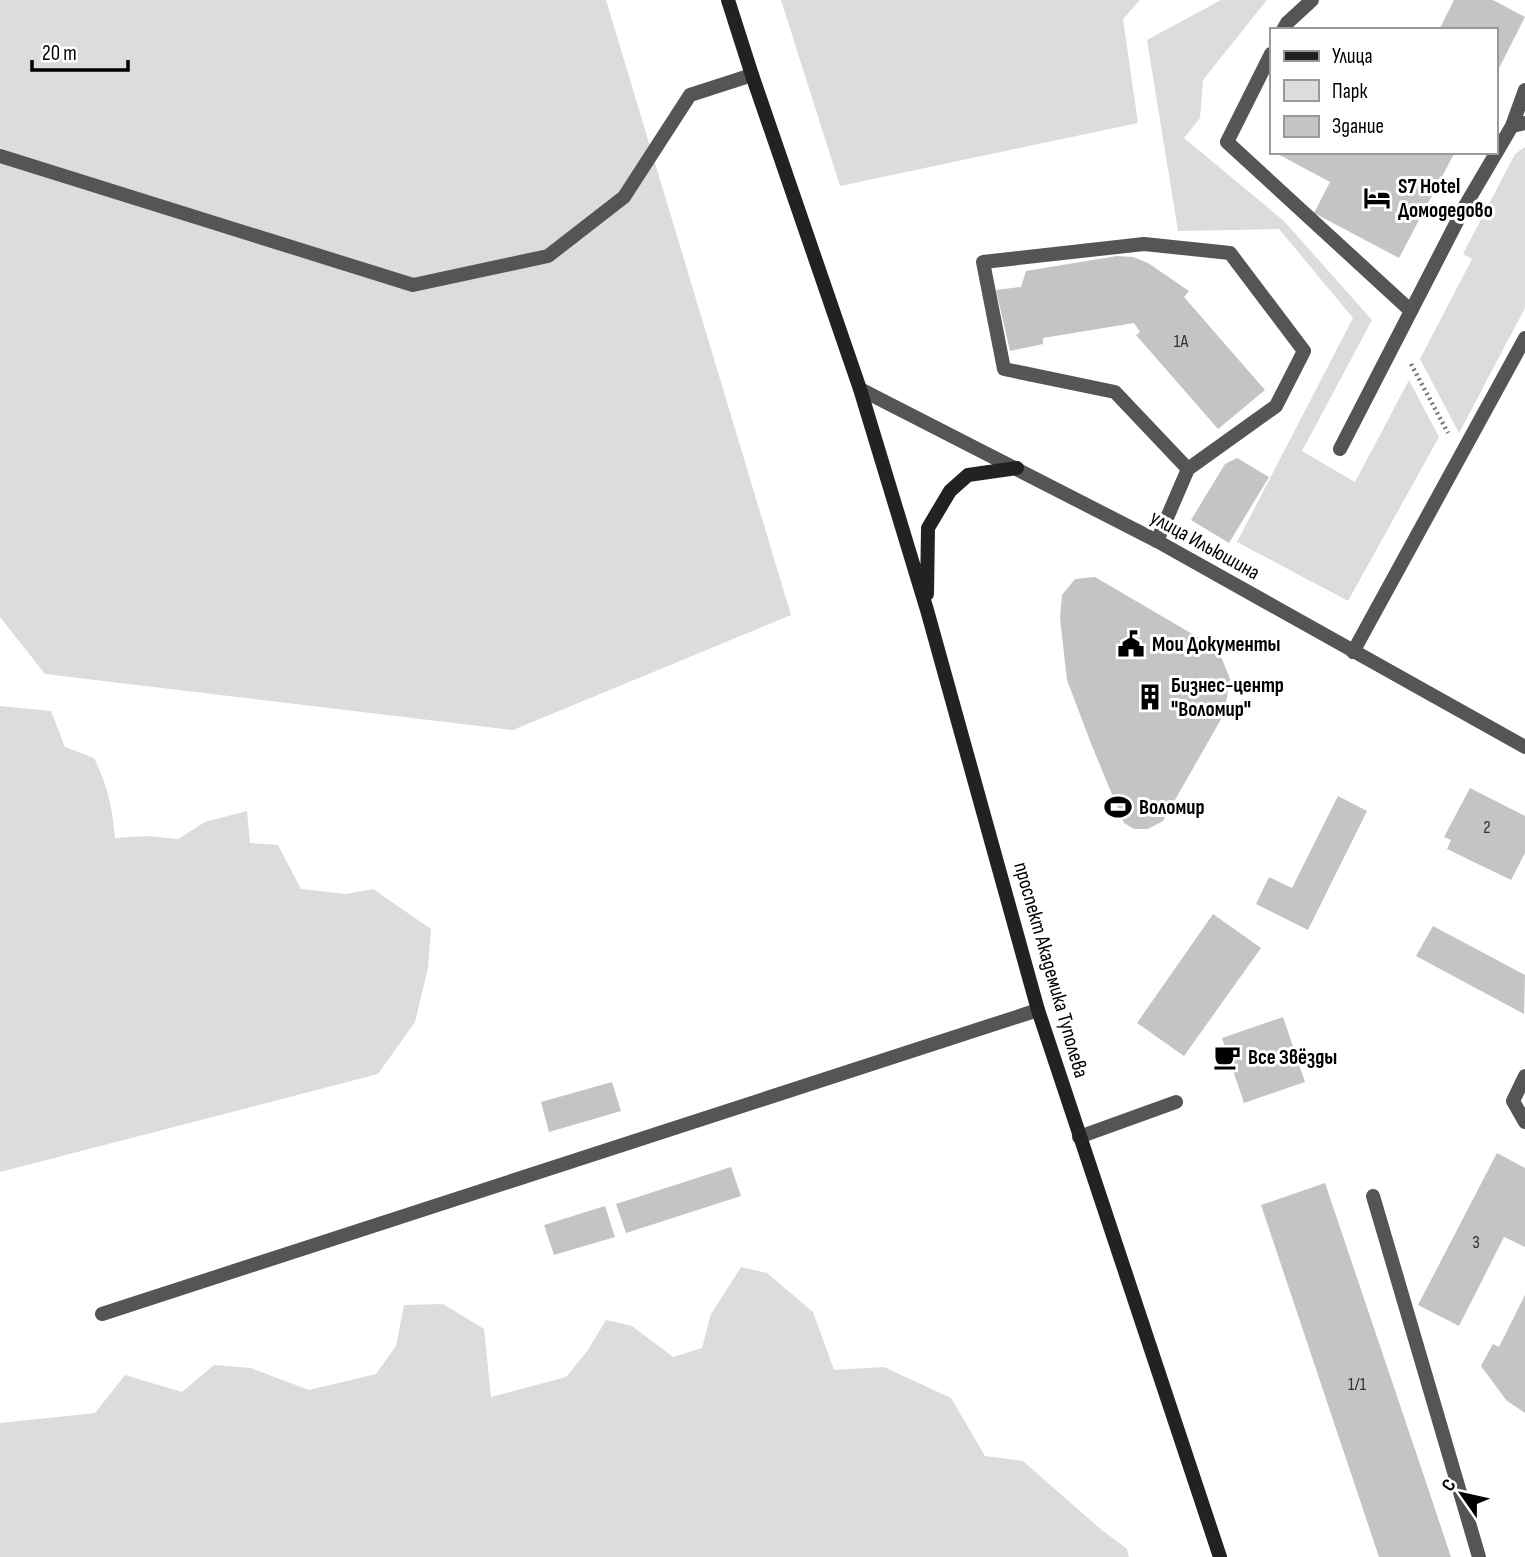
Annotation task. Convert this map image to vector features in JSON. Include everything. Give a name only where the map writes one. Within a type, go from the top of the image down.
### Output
[{"type":"main road","name":"проспект Академика Туполева","points":[[728,0],[860,389],[927,610],[1038,1010],[1220,1557]]},
{"type":"main road","points":[[927,610],[928,528],[937,509],[950,491],[968,475],[1017,468]]},
{"type":"street","points":[[1284,28],[1312,0]]},
{"type":"street","points":[[1270,56],[1227,142],[1411,311]]},
{"type":"street","points":[[0,156],[413,285],[548,256],[624,197],[690,95],[752,75]]},
{"type":"street","points":[[1340,449],[1465,206],[1518,124],[1525,90]]},
{"type":"street","points":[[1157,541],[1188,469],[1276,406],[1304,351],[1230,253],[1144,244],[983,262],[1004,369],[1115,392],[1188,469]]},
{"type":"street","points":[[1353,652],[1525,338]]},
{"type":"street","name":"улица Ильюшина","points":[[860,389],[1157,541],[1525,747]]},
{"type":"street","points":[[102,1314],[1038,1010]]},
{"type":"street","points":[[1525,1076],[1513,1101],[1525,1122]]},
{"type":"street","points":[[1079,1137],[1176,1102]]},
{"type":"street","points":[[1373,1196],[1479,1557]]},
{"type":"path","points":[[1397,338],[1450,436]]},
{"type":"green space","points":[[0,0],[606,0],[791,615],[513,730],[45,674],[0,617]]},
{"type":"green space","points":[[781,0],[1140,0],[1123,19],[1138,123],[840,186]]},
{"type":"green space","points":[[1221,0],[1267,0],[1203,80],[1200,118],[1184,138],[1284,221],[1372,320],[1302,451],[1355,482],[1409,380],[1439,437],[1348,601],[1237,542],[1353,318],[1279,229],[1178,231],[1147,40]]},
{"type":"green space","points":[[1525,147],[1525,308],[1459,433],[1420,359],[1472,259],[1463,254],[1515,154]]},
{"type":"green space","points":[[0,706],[51,711],[65,747],[94,758],[109,796],[115,838],[146,836],[178,839],[205,822],[247,811],[250,843],[278,845],[301,889],[346,894],[373,889],[431,929],[428,968],[415,1022],[378,1074],[0,1172]]},
{"type":"green space","points":[[741,1267],[767,1273],[813,1312],[834,1370],[884,1367],[951,1398],[985,1456],[1023,1461],[1127,1549],[1129,1557],[0,1557],[0,1423],[95,1413],[125,1375],[182,1392],[214,1365],[251,1368],[309,1390],[376,1374],[396,1346],[404,1305],[443,1304],[484,1329],[491,1397],[566,1377],[588,1350],[606,1320],[632,1326],[673,1357],[702,1348],[711,1314]]},
{"type":"building","points":[[1454,0],[1493,0],[1525,17],[1497,72],[1497,28],[1440,28]]},
{"type":"building","name":"S7 Hotel Домодедово","points":[[1278,154],[1454,154],[1399,258],[1314,213],[1330,182]]},
{"type":"building","points":[[1117,256],[1133,257],[1148,263],[1189,291],[1184,297],[1265,390],[1218,429],[1136,335],[1140,332],[1134,323],[1043,338],[1043,344],[1010,351],[996,290],[1021,287],[1026,271]]},
{"type":"building","points":[[1237,458],[1269,477],[1229,543],[1191,520],[1225,464]]},
{"type":"building","name":"Бизнес-центр \"Воломир\"","points":[[1095,577],[1218,649],[1230,679],[1224,714],[1163,821],[1148,829],[1134,829],[1124,823],[1067,680],[1060,618],[1062,595],[1075,579]]},
{"type":"building","points":[[1470,788],[1525,816],[1525,853],[1511,880],[1447,849],[1451,840],[1444,837]]},
{"type":"building","points":[[1338,796],[1367,811],[1308,930],[1256,904],[1269,877],[1292,888]]},
{"type":"building","points":[[1213,914],[1261,948],[1184,1056],[1137,1023]]},
{"type":"building","points":[[1433,926],[1525,975],[1524,1014],[1416,956]]},
{"type":"building","points":[[1283,1017],[1305,1082],[1244,1103],[1222,1038]]},
{"type":"building","points":[[612,1082],[621,1111],[549,1132],[541,1102]]},
{"type":"building","points":[[1497,1153],[1525,1168],[1525,1247],[1504,1237],[1459,1326],[1418,1305]]},
{"type":"building","points":[[731,1167],[741,1196],[626,1233],[616,1204]]},
{"type":"building","points":[[1325,1183],[1451,1557],[1379,1557],[1261,1205]]},
{"type":"building","points":[[605,1206],[615,1237],[554,1255],[544,1225]]},
{"type":"building","points":[[1525,1295],[1525,1413],[1506,1400],[1481,1366],[1493,1344],[1499,1347]]},
{"type":"place","name":"S7 Hotel Домодедово","points":[[1377,198]]},
{"type":"place","name":"Мои Документы","points":[[1131,644]]},
{"type":"place","name":"Бизнес-центр \"Воломир\"","points":[[1150,697]]},
{"type":"place","name":"Воломир","points":[[1118,807]]},
{"type":"place","name":"Все Звёзды","points":[[1227,1057]]}]
